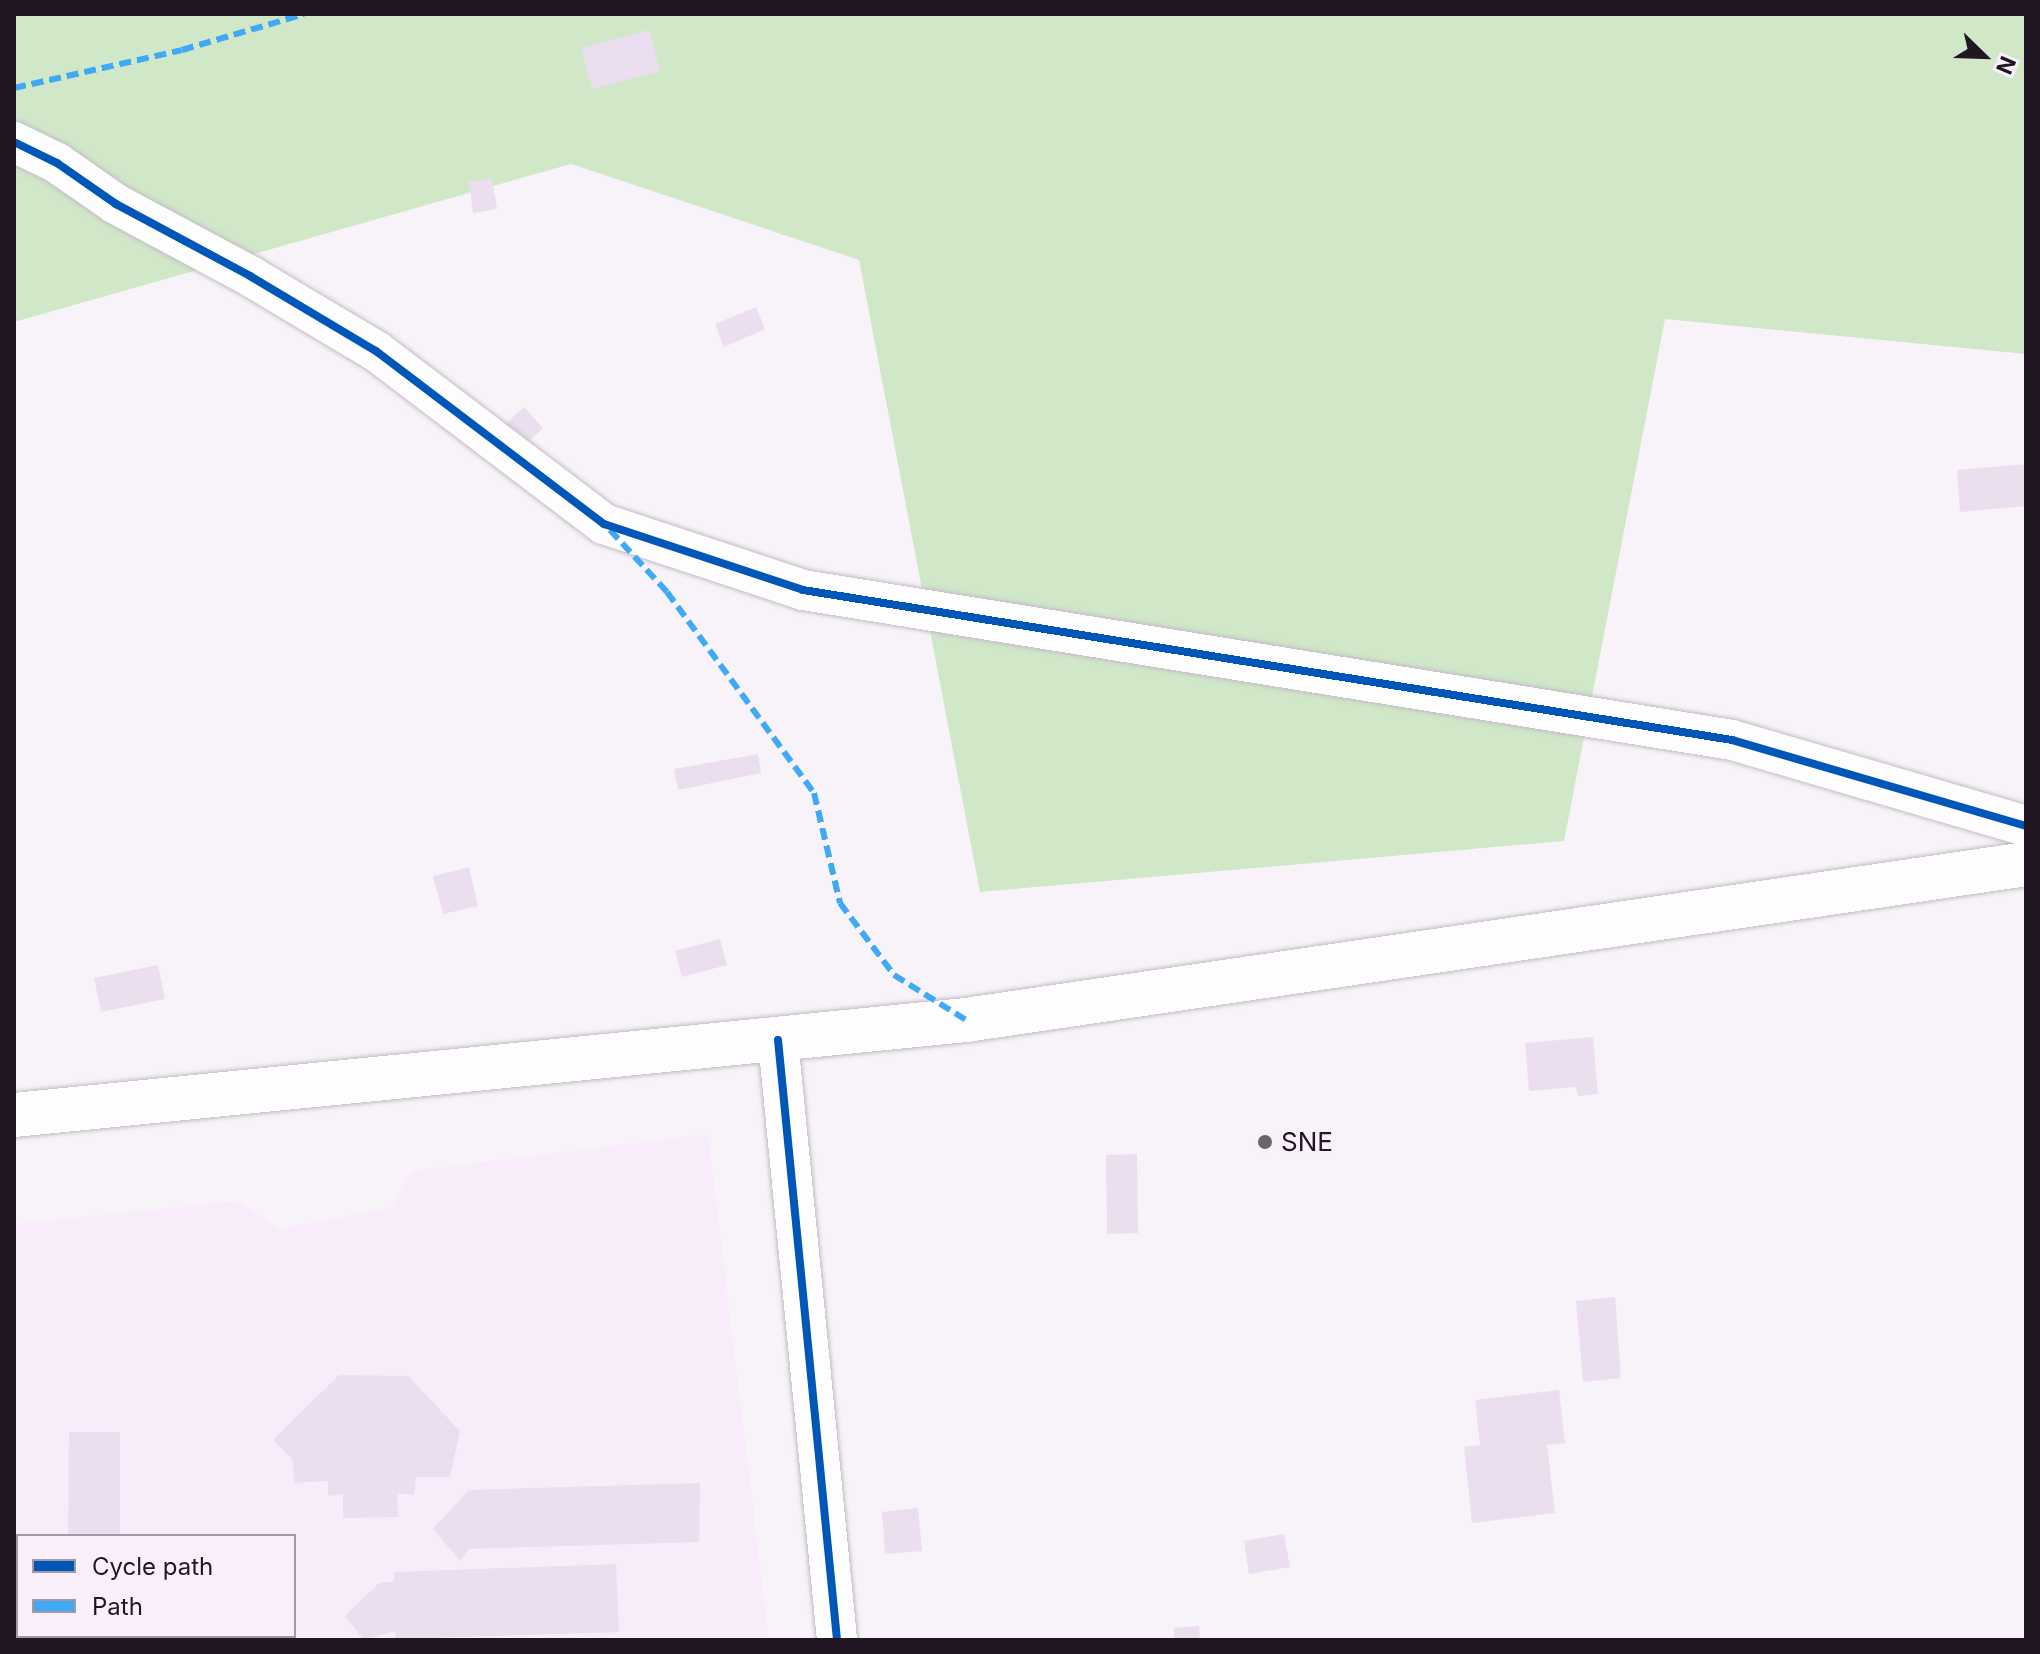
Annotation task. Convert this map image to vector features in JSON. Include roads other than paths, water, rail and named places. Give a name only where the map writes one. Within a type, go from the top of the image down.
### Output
[{"type":"main road","points":[[14,1115],[982,1018],[2026,864]]},
{"type":"street","points":[[14,142],[57,163],[116,204],[250,276],[376,351],[604,524],[803,590],[1732,740],[2026,826]]},
{"type":"street","points":[[778,1040],[837,1640]]},
{"type":"place","name":"SNE","points":[[1265,1142]]}]
